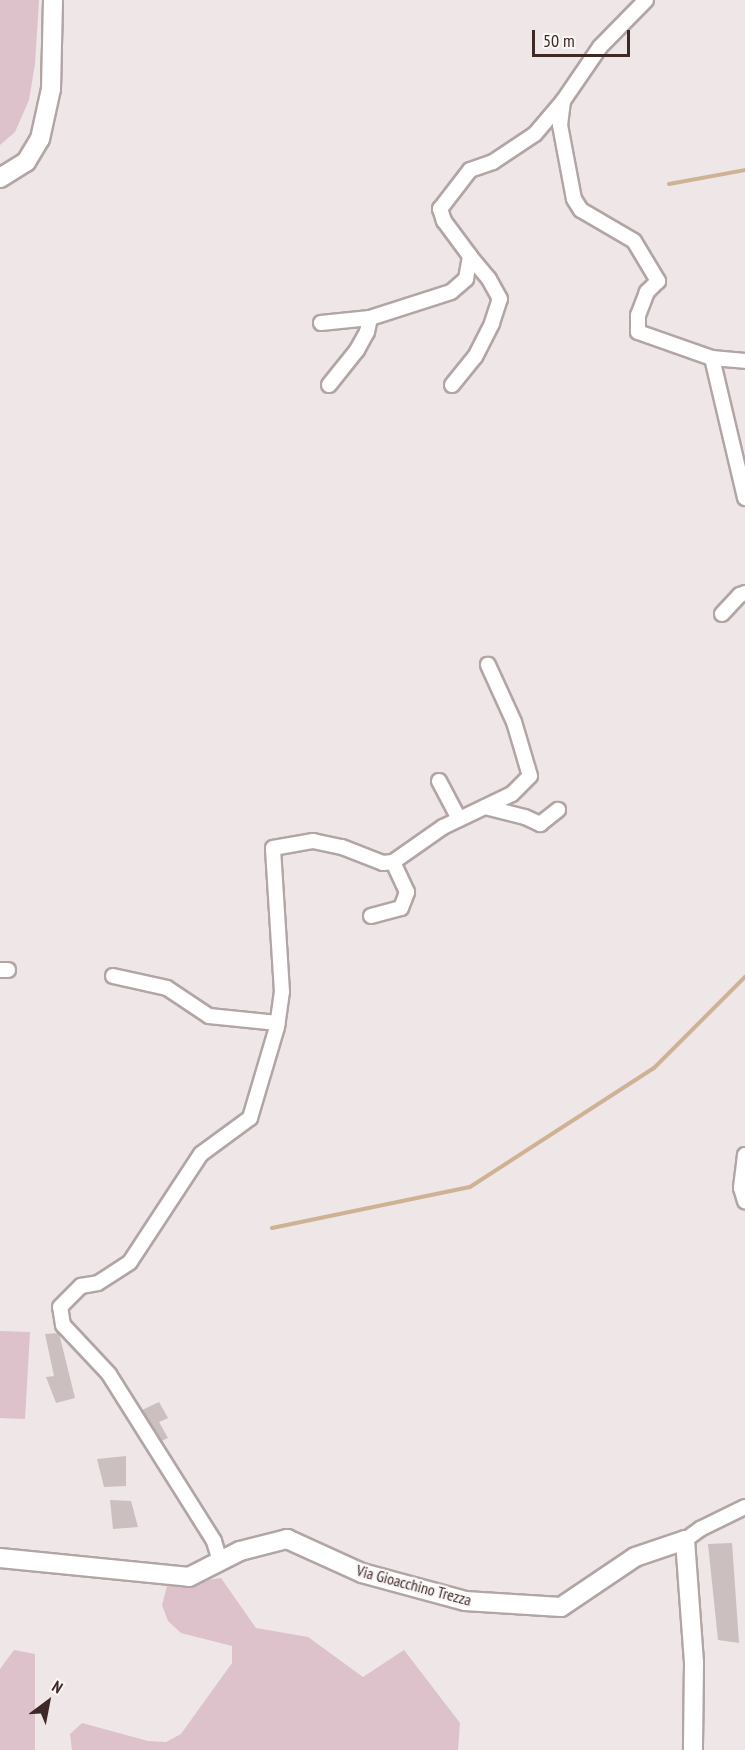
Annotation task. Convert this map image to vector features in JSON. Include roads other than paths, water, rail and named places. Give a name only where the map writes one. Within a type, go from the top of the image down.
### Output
[{"type":"street","points":[[0,178],[26,162],[40,140],[51,89],[53,0]]},
{"type":"street","points":[[452,384],[475,357],[492,323],[500,299],[489,279],[444,221],[440,208],[470,170],[493,162],[535,134],[563,101],[600,47],[646,0]]},
{"type":"street","points":[[563,101],[560,125],[574,199],[581,210],[634,241],[658,281],[647,292],[638,315],[638,332],[712,358],[745,361]]},
{"type":"street","points":[[321,323],[370,318],[451,292],[466,279],[470,256]]},
{"type":"street","points":[[329,385],[357,350],[367,333],[370,318]]},
{"type":"street","points":[[712,358],[745,498]]},
{"type":"street","points":[[722,614],[740,595],[745,593]]},
{"type":"street","points":[[220,1561],[214,1541],[110,1374],[63,1324],[60,1307],[81,1286],[98,1283],[130,1262],[201,1154],[250,1118],[278,1023],[282,992],[273,848],[313,841],[342,847],[383,863],[393,862],[459,819],[512,794],[530,776],[514,722],[488,665]]},
{"type":"street","points":[[439,781],[459,819]]},
{"type":"street","points":[[485,807],[525,817],[540,824],[558,810]]},
{"type":"street","points":[[371,916],[401,908],[407,892],[393,862]]},
{"type":"street","points":[[113,976],[167,988],[209,1016],[278,1023]]},
{"type":"street","points":[[745,1155],[741,1188],[745,1201]]},
{"type":"street","points":[[693,1750],[694,1663],[686,1540],[700,1529],[745,1507]]},
{"type":"street","name":"Via Gioacchino Trezza","points":[[0,1558],[189,1577],[240,1551],[287,1539],[362,1573],[465,1601],[561,1607],[635,1557],[686,1540]]},
{"type":"waterway","points":[[669,184],[745,170]]},
{"type":"waterway","points":[[272,1228],[470,1187],[654,1068],[745,977]]}]
